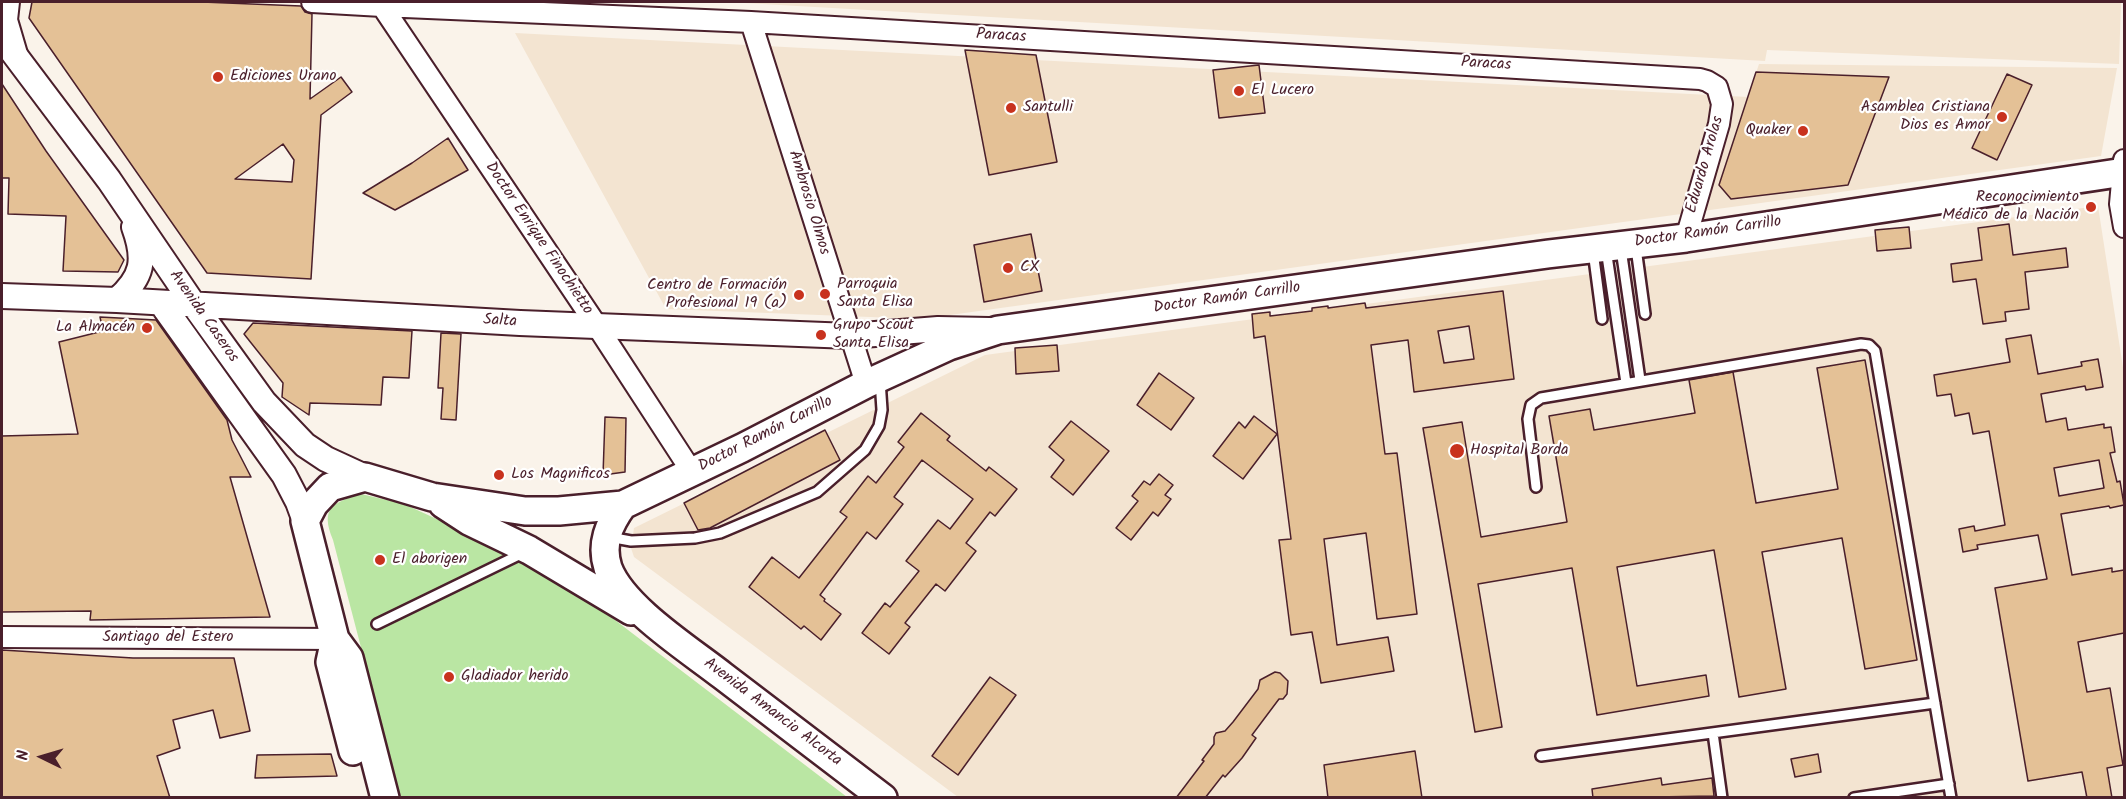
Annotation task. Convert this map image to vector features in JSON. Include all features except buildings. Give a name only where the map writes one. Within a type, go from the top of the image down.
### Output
[{"type":"main road","name":"Doctor Ramón Carrillo","points":[[365,477],[432,497],[542,512],[623,505],[873,381],[949,346],[998,330],[1686,238],[2124,168]]},
{"type":"main road","points":[[305,521],[314,504],[330,487],[365,477]]},
{"type":"main road","name":"Avenida Amancio Alcorta","points":[[432,497],[470,521],[529,550],[661,628]]},
{"type":"main road","points":[[606,537],[614,517],[623,505]]},
{"type":"main road","name":"Avenida Caseros","points":[[305,521],[335,639],[349,658],[384,798]]},
{"type":"main road","name":"Avenida Amancio Alcorta","points":[[606,537],[604,555],[613,578],[632,603],[661,628],[884,798]]},
{"type":"main road","name":"Avenida Caseros","points":[[335,639],[330,662],[366,798]]},
{"type":"street","name":"Avenida Caseros","points":[[9,2],[7,20],[21,63]]},
{"type":"street","name":"Paracas","points":[[312,2],[382,6],[592,9],[752,22],[1690,77]]},
{"type":"street","name":"Doctor Enrique Finochietto","points":[[382,6],[692,472]]},
{"type":"street","name":"Ambrosio Olmos","points":[[752,22],[850,336],[873,381]]},
{"type":"street","name":"Avenida Caseros","points":[[2,38],[109,180],[253,389],[294,434],[317,453],[365,477]]},
{"type":"street","name":"Eduardo Arolas","points":[[1686,238],[1719,124],[1722,104],[1720,92],[1712,83],[1690,77]]},
{"type":"street","points":[[2124,168],[2120,204],[2124,227]]},
{"type":"street","points":[[109,180],[134,228],[141,255],[138,275],[129,290],[117,300]]},
{"type":"street","name":"Salta","points":[[2,296],[597,326],[850,336],[938,329],[998,330]]},
{"type":"street","name":"Avenida Caseros","points":[[161,303],[284,476],[305,521]]},
{"type":"street","name":"Santiago del Estero","points":[[2,637],[335,639]]},
{"type":"lane","points":[[1613,246],[1628,293],[1640,380]]},
{"type":"lane","points":[[1613,246],[1613,296],[1626,383]]},
{"type":"lane","points":[[1613,246],[1645,314]]},
{"type":"lane","points":[[1602,319],[1613,246]]},
{"type":"lane","points":[[1613,296],[1628,293]]},
{"type":"lane","points":[[1536,487],[1528,419],[1531,405],[1541,398],[1861,344],[1869,345],[1875,351],[1951,798]]},
{"type":"lane","points":[[606,537],[631,541],[695,538],[720,533],[817,492],[865,450],[879,426],[882,410],[873,381]]},
{"type":"lane","points":[[377,624],[529,550]]},
{"type":"lane","points":[[1541,756],[1935,703]]},
{"type":"lane","points":[[1713,733],[1722,798]]},
{"type":"lane","points":[[1854,798],[1949,784]]},
{"type":"shaded area","points":[[727,2],[2121,2],[2119,64],[1767,50],[1765,61]]},
{"type":"shaded area","points":[[515,33],[1748,97],[1759,64],[2117,68],[2101,156],[921,319],[666,309]]},
{"type":"shaded area","name":"Hospital Borda","points":[[2098,206],[2124,374],[2124,797],[958,797],[634,557],[631,548],[634,528],[985,355]]},
{"type":"green space","points":[[361,494],[404,504],[552,572],[847,797],[400,797],[329,529],[328,514],[331,508],[343,500]]},
{"type":"place","name":"Ediciones Urano","points":[[218,77]]},
{"type":"place","name":"El Lucero","points":[[1239,91]]},
{"type":"place","name":"Santulli","points":[[1011,108]]},
{"type":"place","name":"Asamblea Cristiana Dios es Amor","points":[[2002,117]]},
{"type":"place","name":"Quaker","points":[[1803,131]]},
{"type":"place","name":"Reconocimiento Médico de la Nación","points":[[2091,207]]},
{"type":"place","name":"CX","points":[[1008,268]]},
{"type":"place","name":"Parroquia Santa Elisa","points":[[825,294]]},
{"type":"place","name":"Centro de Formación Profesional 19 (a)","points":[[799,295]]},
{"type":"place","name":"La Almacén","points":[[147,328]]},
{"type":"place","name":"Grupo Scout Santa Elisa","points":[[821,335]]},
{"type":"place","name":"Hospital Borda","points":[[1457,451]]},
{"type":"place","name":"Los Magnificos","points":[[499,475]]},
{"type":"place","name":"El aborigen","points":[[380,560]]},
{"type":"place","name":"Gladiador herido","points":[[449,677]]}]
